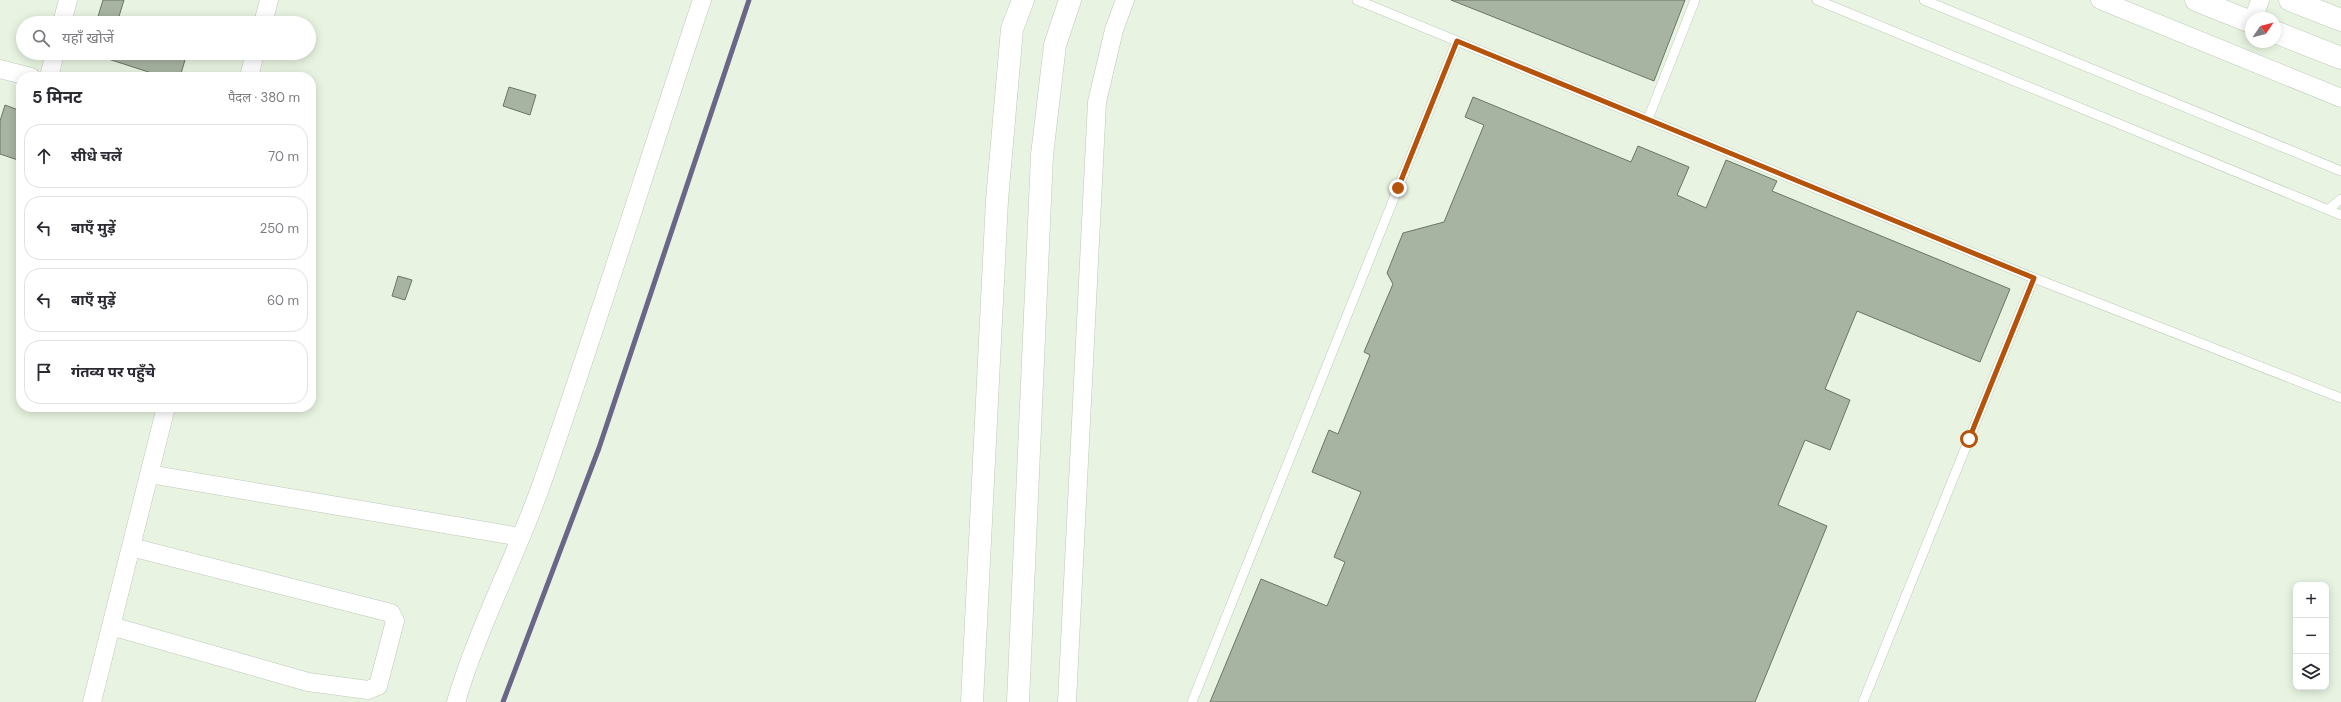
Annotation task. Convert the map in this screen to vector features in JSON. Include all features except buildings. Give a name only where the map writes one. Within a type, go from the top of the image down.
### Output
[{"type":"main road","points":[[972,702],[997,200],[1012,28],[1023,0]]},
{"type":"main road","points":[[1018,702],[1042,155],[1055,45],[1070,0]]},
{"type":"main road","points":[[2196,0],[2245,20]]},
{"type":"main road","points":[[2290,0],[2341,20]]},
{"type":"main road","points":[[2281,34],[2341,58]]},
{"type":"street","points":[[64,16],[68,0]]},
{"type":"street","points":[[265,16],[268,0]]},
{"type":"street","points":[[456,702],[468,661],[521,537],[589,348],[665,110],[702,0]]},
{"type":"street","points":[[1067,702],[1097,102],[1114,30],[1126,0]]},
{"type":"street","points":[[2100,0],[2341,98]]},
{"type":"street","points":[[2256,12],[2260,0]]},
{"type":"street","points":[[50,72],[53,60]]},
{"type":"street","points":[[250,72],[253,60]]},
{"type":"street","points":[[0,69],[16,73]]},
{"type":"street","points":[[92,702],[165,412]]},
{"type":"street","points":[[149,474],[521,537]]},
{"type":"street","points":[[111,626],[308,682],[368,690],[378,686],[383,674],[395,621],[390,613],[131,547]]},
{"type":"lane","points":[[1357,0],[2034,278],[2341,398]]},
{"type":"lane","points":[[1648,119],[1695,0]]},
{"type":"lane","points":[[1817,0],[2341,215]]},
{"type":"lane","points":[[1924,0],[2340,172]]},
{"type":"lane","points":[[1192,702],[1457,41]]},
{"type":"lane","points":[[2328,209],[2341,199]]},
{"type":"lane","points":[[1864,702],[2034,278]]},
{"type":"waterway","points":[[503,702],[599,448],[749,0]]},
{"type":"route","points":[[1398,188],[1457,41],[2034,278],[1969,439]]}]
